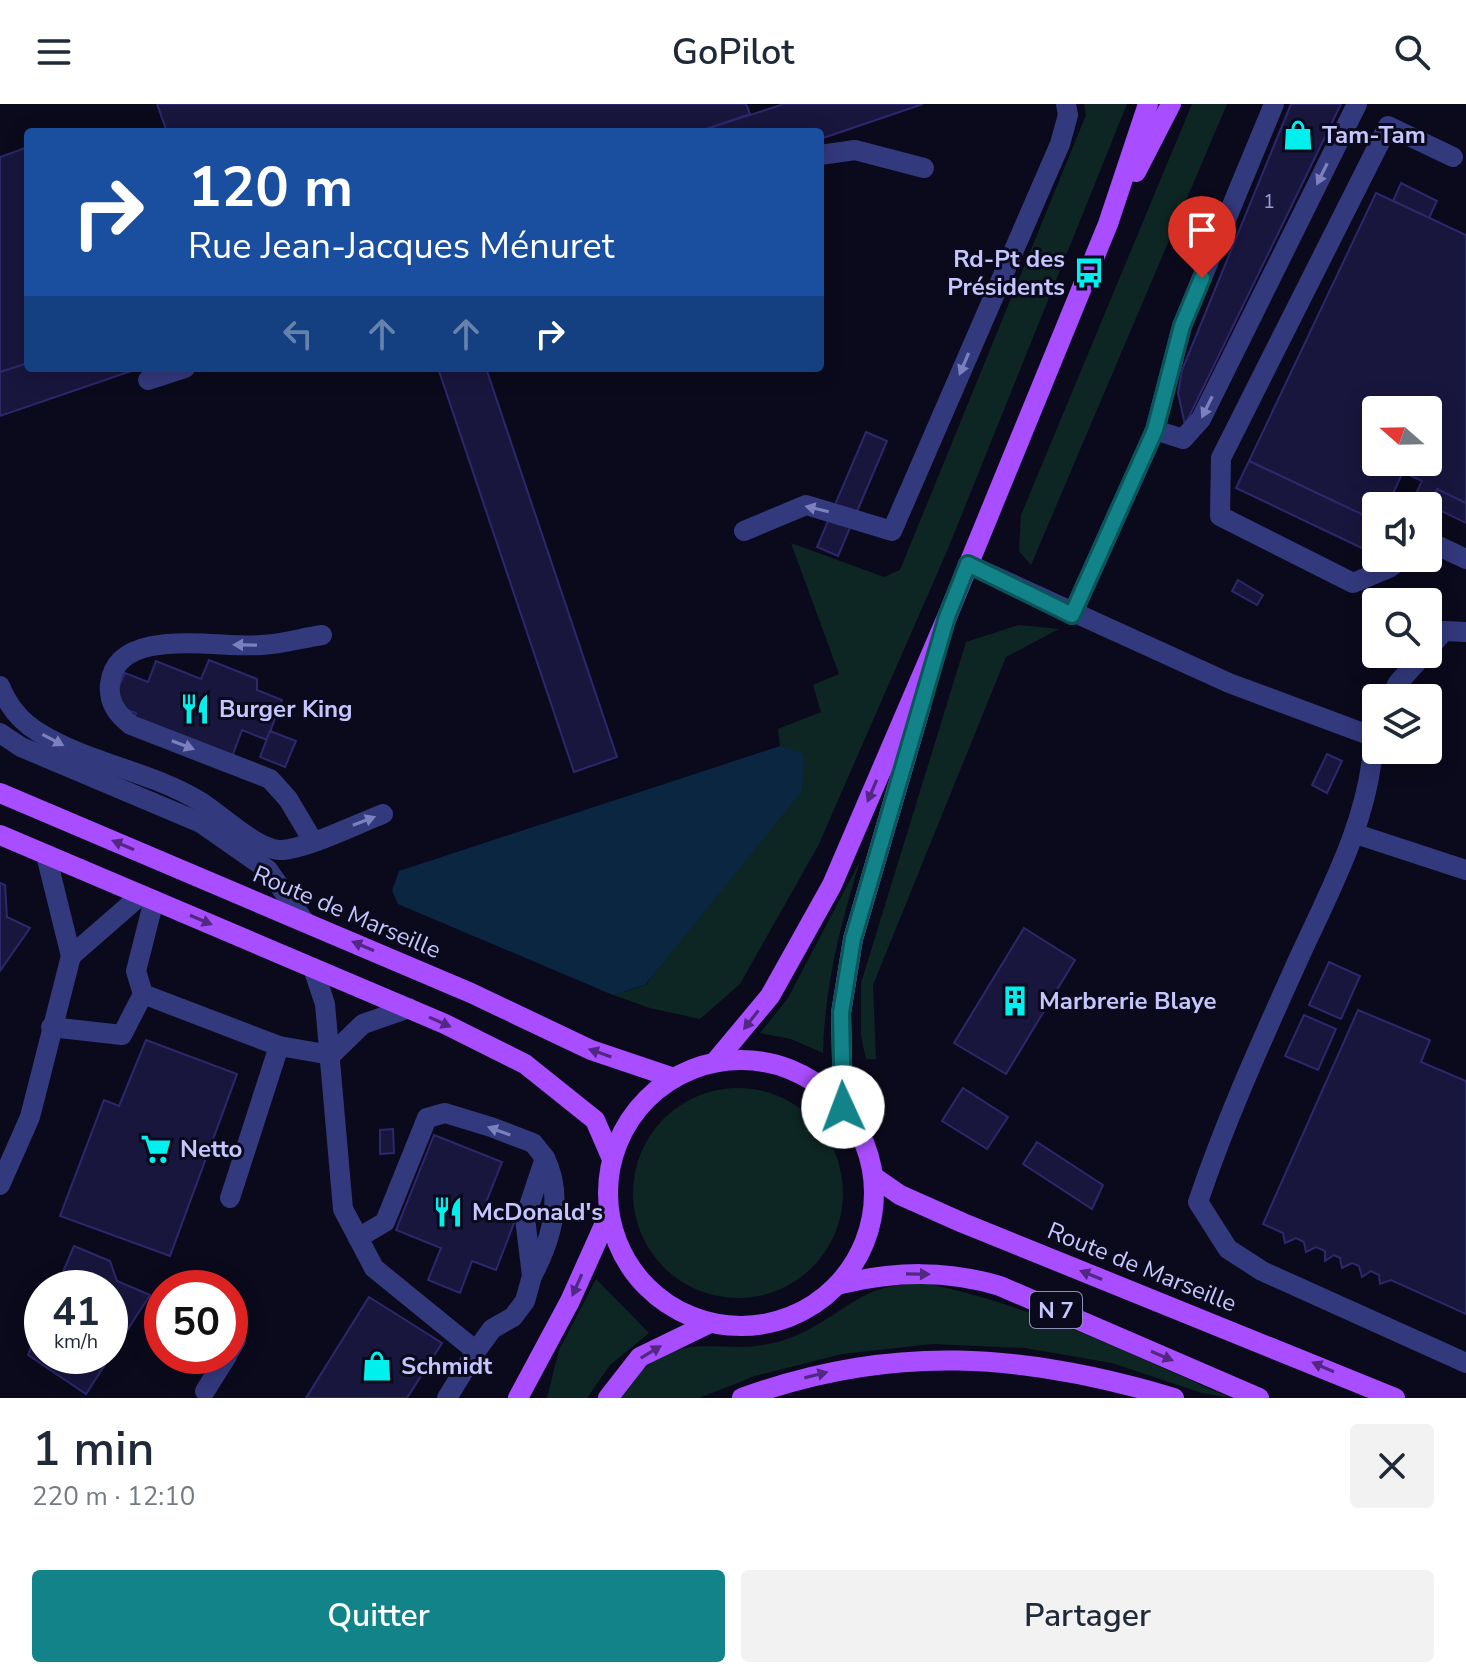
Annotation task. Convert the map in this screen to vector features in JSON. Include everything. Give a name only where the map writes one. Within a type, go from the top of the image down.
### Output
[{"type":"main road","points":[[715,1062],[770,996],[832,885],[947,617],[1108,224],[1148,104]]},
{"type":"main road","points":[[1108,224],[1171,104]]},
{"type":"main road","points":[[843,1107],[841,1013],[853,939],[947,617]]},
{"type":"main road","name":"Route de Marseille","points":[[0,793],[471,993],[591,1050],[674,1078]]},
{"type":"main road","points":[[0,835],[409,1008],[525,1064],[563,1091],[595,1120],[612,1159]]},
{"type":"main road","points":[[751,1060],[786,1067],[817,1083],[843,1107],[861,1134],[874,1177],[874,1205],[865,1244],[841,1284],[817,1304],[783,1321],[746,1328],[708,1324],[672,1309],[642,1284],[620,1252],[609,1214],[607,1186],[612,1159],[625,1127],[639,1108],[674,1078],[715,1062],[751,1060]]},
{"type":"main road","name":"Route de Marseille","points":[[874,1177],[900,1195],[963,1223],[1395,1398]]},
{"type":"main road","points":[[518,1398],[570,1301],[609,1214]]},
{"type":"main road","name":"N 7","points":[[841,1284],[888,1273],[964,1276],[1000,1286],[1259,1398]]},
{"type":"main road","points":[[608,1398],[640,1357],[708,1324]]},
{"type":"main road","points":[[742,1398],[814,1375],[867,1364],[930,1359],[1053,1367],[1174,1398]]},
{"type":"street","points":[[744,531],[806,505],[892,531],[1060,144],[1068,115],[1066,104]]},
{"type":"street","points":[[1072,615],[1155,430],[1182,326],[1274,104]]},
{"type":"street","points":[[1155,430],[1183,439],[1201,419],[1357,104]]},
{"type":"street","points":[[1379,572],[1353,583],[1220,516],[1221,458],[1388,126],[1453,157]]},
{"type":"street","points":[[824,154],[855,150],[924,168]]},
{"type":"street","points":[[148,380],[173,372]]},
{"type":"street","points":[[1442,548],[1466,559]]},
{"type":"street","points":[[968,564],[1072,615],[1229,683],[1362,730]]},
{"type":"street","points":[[1442,633],[1465,629]]},
{"type":"street","points":[[313,841],[288,799],[270,779],[131,725],[117,715],[109,687],[113,672],[123,657],[155,644],[262,645],[322,635]]},
{"type":"street","points":[[1398,684],[1411,668]]},
{"type":"street","points":[[0,686],[7,703],[36,731],[62,745],[198,800],[260,844],[278,850],[313,841],[383,814]]},
{"type":"street","points":[[0,733],[21,747],[201,823],[268,870],[305,922]]},
{"type":"street","points":[[1373,764],[1356,834],[1220,1136],[1198,1202],[1228,1249],[1262,1271],[1466,1363]]},
{"type":"street","points":[[1356,834],[1466,870]]},
{"type":"street","points":[[0,1185],[30,1117],[71,956],[46,855]]},
{"type":"street","points":[[71,956],[147,898]]},
{"type":"street","points":[[51,1027],[122,1035],[143,994],[136,971],[147,898]]},
{"type":"street","points":[[313,968],[325,1004],[343,1209],[374,1268],[476,1351]]},
{"type":"street","points":[[143,994],[279,1046],[331,1055]]},
{"type":"street","points":[[331,1055],[363,1024],[409,1008]]},
{"type":"street","points":[[230,1198],[279,1046]]},
{"type":"street","points":[[358,1238],[385,1222],[427,1118],[445,1113],[491,1127],[533,1143],[545,1158],[525,1218],[532,1276],[525,1301],[513,1317],[492,1329],[447,1398]]},
{"type":"street","points":[[205,1391],[216,1374]]},
{"type":"green space","points":[[1084,104],[1127,104],[947,551],[818,846],[740,984],[700,1019],[650,1008],[613,995],[646,985],[804,755],[780,746],[778,729],[821,712],[813,685],[839,674],[791,543],[884,577],[900,570],[1086,115]]},
{"type":"green space","points":[[1192,104],[1227,104],[1031,565],[1019,551],[1021,515]]},
{"type":"green space","points":[[1019,625],[1059,629],[1006,657],[873,985],[876,1059],[866,1059],[861,1035],[861,983],[966,642]]},
{"type":"green space","points":[[860,861],[835,956],[823,1053],[791,1039],[760,1033],[788,998]]},
{"type":"green space","points":[[738,1088],[778,1096],[797,1105],[813,1118],[826,1134],[835,1153],[843,1193],[835,1233],[826,1252],[813,1268],[797,1281],[778,1290],[738,1298],[698,1290],[679,1281],[663,1268],[650,1252],[641,1233],[633,1193],[641,1153],[650,1134],[663,1118],[679,1105],[698,1096]]},
{"type":"green space","points":[[596,1279],[649,1333],[610,1365],[587,1398],[547,1398],[559,1350]]},
{"type":"green space","points":[[918,1282],[999,1302],[1038,1316],[1231,1398],[1202,1393],[1112,1363],[1025,1348],[932,1344],[842,1354],[755,1376],[699,1398],[617,1398],[641,1372],[663,1356],[702,1346],[768,1344],[795,1336],[875,1291]]},
{"type":"water","points":[[780,746],[804,754],[802,791],[645,985],[613,995],[398,904],[392,891],[399,871]]},
{"type":"building","points":[[157,104],[746,104],[750,114],[709,128],[166,128]]},
{"type":"building","points":[[784,104],[923,104],[824,138],[824,128],[709,128]]},
{"type":"building","points":[[1291,104],[1341,104],[1185,425],[1178,393],[1182,370]]},
{"type":"building","points":[[24,148],[24,364],[0,372],[0,157]]},
{"type":"building","points":[[1401,183],[1437,201],[1429,218],[1393,201]]},
{"type":"building","points":[[1376,193],[1466,235],[1466,503],[1437,489],[1436,492],[1417,492],[1422,481],[1411,476],[1442,476],[1442,396],[1362,396],[1362,476],[1401,476],[1394,492],[1362,492],[1362,514],[1249,461]]},
{"type":"building","points":[[24,364],[24,372],[128,372],[0,416],[0,372]]},
{"type":"building","points":[[439,372],[487,372],[617,757],[574,772]]},
{"type":"building","points":[[866,432],[887,441],[838,556],[817,547]]},
{"type":"building","points":[[1249,461],[1362,514],[1362,548],[1236,488]]},
{"type":"building","points":[[1437,489],[1466,503],[1466,523],[1442,511],[1442,492],[1436,492]]},
{"type":"building","points":[[1238,580],[1263,595],[1257,605],[1232,591]]},
{"type":"building","points":[[209,660],[257,679],[257,690],[282,700],[267,740],[242,730],[232,757],[134,719],[136,713],[120,707],[117,690],[125,673],[148,682],[156,661],[201,679]]},
{"type":"building","points":[[270,731],[296,741],[285,767],[260,757]]},
{"type":"building","points":[[1327,754],[1342,761],[1327,793],[1312,785]]},
{"type":"building","points":[[0,883],[5,885],[7,917],[30,928],[0,971]]},
{"type":"building","name":"Marbrerie Blaye","points":[[1024,928],[1075,960],[1006,1074],[954,1043]]},
{"type":"building","points":[[1329,962],[1360,976],[1341,1019],[1309,1005]]},
{"type":"building","points":[[1358,1010],[1430,1040],[1421,1062],[1466,1081],[1466,1314],[1391,1280],[1380,1284],[1379,1275],[1371,1271],[1362,1277],[1359,1266],[1352,1263],[1342,1268],[1340,1258],[1334,1255],[1325,1261],[1325,1251],[1316,1247],[1306,1252],[1304,1242],[1296,1238],[1285,1243],[1283,1233],[1263,1224]]},
{"type":"building","points":[[1304,1015],[1336,1029],[1318,1070],[1285,1056]]},
{"type":"building","points":[[146,1040],[237,1074],[170,1256],[60,1216],[104,1100],[119,1106]]},
{"type":"building","points":[[963,1088],[1008,1117],[987,1149],[942,1121]]},
{"type":"building","points":[[393,1129],[394,1153],[380,1154],[380,1130]]},
{"type":"building","name":"McDonald's","points":[[434,1135],[502,1162],[485,1205],[493,1209],[491,1214],[514,1223],[496,1270],[472,1261],[460,1293],[428,1280],[441,1248],[396,1230]]},
{"type":"building","points":[[1037,1142],[1103,1185],[1092,1209],[1023,1164]]},
{"type":"building","points":[[74,1246],[110,1261],[113,1270],[64,1270]]},
{"type":"building","points":[[128,1286],[144,1292],[144,1304],[128,1329]]},
{"type":"building","points":[[369,1297],[442,1343],[407,1398],[306,1398]]},
{"type":"building","points":[[56,1374],[99,1374],[86,1394]]},
{"type":"place","name":"Tam-Tam","points":[[1298,135]]},
{"type":"place","name":"Rd-Pt des Présidents","points":[[1089,273]]},
{"type":"place","name":"Burger King","points":[[195,709]]},
{"type":"place","name":"Marbrerie Blaye","points":[[1015,1001]]},
{"type":"place","name":"Netto","points":[[156,1149]]},
{"type":"place","name":"McDonald's","points":[[448,1212]]},
{"type":"place","name":"Schmidt","points":[[377,1366]]},
{"type":"route","points":[[843,1107],[841,1013],[853,939],[947,617],[968,564],[1072,615],[1155,430],[1182,326],[1202,278]]}]
